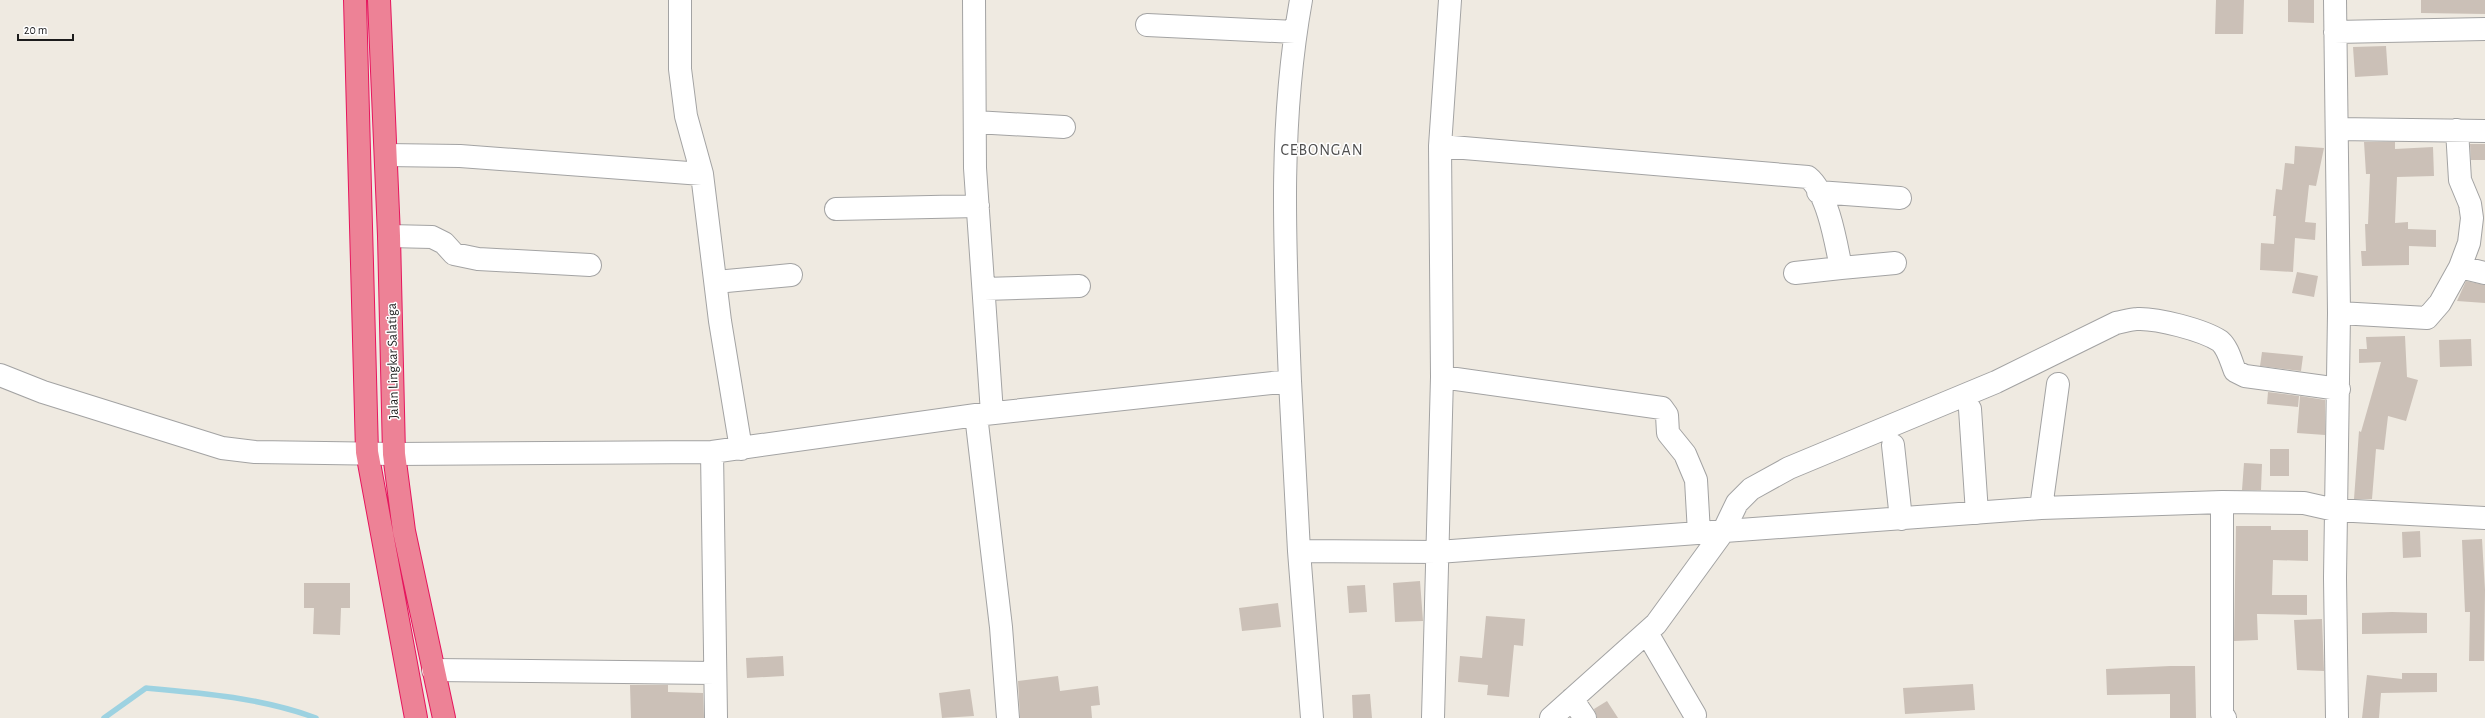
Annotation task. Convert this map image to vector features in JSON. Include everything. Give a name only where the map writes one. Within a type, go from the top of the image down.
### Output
[{"type":"highway","name":"Jalan Lingkar Salatiga","points":[[355,0],[367,452],[416,718]]},
{"type":"highway","name":"Jalan Lingkar Salatiga","points":[[379,0],[389,236],[394,454],[404,531],[444,718]]},
{"type":"street","points":[[680,0],[680,69],[686,116],[702,174],[716,282],[741,449]]},
{"type":"street","points":[[974,0],[975,122],[978,206],[984,289],[984,414],[1008,718]]},
{"type":"street","points":[[1301,0],[1295,32],[1286,111],[1283,212],[1299,551],[1312,718]]},
{"type":"street","points":[[1433,718],[1442,378],[1440,146],[1450,0]]},
{"type":"street","points":[[2335,0],[2339,313],[2339,389],[2335,510],[2336,718]]},
{"type":"street","points":[[1147,25],[1295,32]]},
{"type":"street","points":[[2335,32],[2485,28]]},
{"type":"street","points":[[975,122],[1064,127]]},
{"type":"street","points":[[2337,130],[2485,131]]},
{"type":"street","points":[[2339,313],[2427,318],[2440,304],[2460,267],[2469,243],[2472,218],[2470,204],[2460,180],[2457,130]]},
{"type":"street","points":[[1440,146],[1808,177],[1816,183],[1818,192],[1832,222],[1841,268]]},
{"type":"street","points":[[386,155],[460,156],[702,174]]},
{"type":"street","points":[[1818,192],[1900,198]]},
{"type":"street","points":[[836,209],[978,206]]},
{"type":"street","points":[[389,236],[432,237],[444,243],[454,254],[478,259],[590,264]]},
{"type":"street","points":[[1795,273],[1895,263]]},
{"type":"street","points":[[2460,267],[2485,273]]},
{"type":"street","points":[[716,282],[791,275]]},
{"type":"street","points":[[984,289],[1079,286]]},
{"type":"street","points":[[1550,718],[1647,633],[1723,532],[1737,504],[1751,489],[1789,468],[1996,382],[2116,323],[2129,320],[2152,320],[2203,333],[2223,345],[2235,371],[2245,376],[2339,389]]},
{"type":"street","points":[[0,375],[43,392],[222,448],[255,452],[367,452],[394,454],[712,452],[984,414],[1290,381]]},
{"type":"street","points":[[1442,378],[1662,408],[1667,416],[1668,433],[1685,454],[1696,480],[1700,533]]},
{"type":"street","points":[[2041,508],[2058,384]]},
{"type":"street","points":[[1970,409],[1977,513]]},
{"type":"street","points":[[1893,445],[1901,519]]},
{"type":"street","points":[[712,452],[716,718]]},
{"type":"street","points":[[1299,551],[1438,552],[2041,508],[2222,502],[2304,503],[2335,510],[2485,518]]},
{"type":"street","points":[[2222,502],[2222,714],[2225,718]]},
{"type":"street","points":[[1647,633],[1695,715]]},
{"type":"street","points":[[433,670],[715,673]]},
{"type":"street","points":[[1572,699],[1584,718]]},
{"type":"building","points":[[2216,0],[2244,0],[2243,34],[2215,34]]},
{"type":"building","points":[[2288,0],[2314,0],[2314,23],[2288,22]]},
{"type":"building","points":[[2421,0],[2485,0],[2485,14],[2421,13]]},
{"type":"building","points":[[2386,46],[2388,75],[2355,77],[2353,47]]},
{"type":"building","points":[[2364,142],[2395,142],[2395,149],[2433,147],[2434,176],[2397,177],[2395,223],[2408,222],[2408,229],[2436,230],[2436,247],[2409,246],[2409,265],[2362,266],[2361,251],[2366,251],[2365,224],[2368,224],[2370,174],[2366,174]]},
{"type":"building","points":[[2470,144],[2485,144],[2485,160],[2471,160]]},
{"type":"building","points":[[2295,146],[2324,148],[2316,186],[2309,185],[2305,222],[2316,223],[2315,240],[2295,238],[2293,272],[2260,270],[2261,243],[2274,244],[2276,216],[2273,216],[2276,189],[2282,190],[2285,163],[2294,164]]},
{"type":"building","points":[[2297,272],[2318,276],[2314,297],[2292,293]]},
{"type":"building","points":[[2466,281],[2485,285],[2485,303],[2457,301]]},
{"type":"building","points":[[2405,336],[2407,377],[2418,380],[2406,421],[2388,416],[2384,450],[2376,449],[2372,499],[2354,499],[2359,431],[2361,432],[2381,362],[2359,363],[2359,349],[2367,349],[2366,337]]},
{"type":"building","points":[[2471,339],[2472,366],[2440,367],[2439,340]]},
{"type":"building","points":[[2262,352],[2303,356],[2301,371],[2260,366]]},
{"type":"building","points":[[2268,392],[2299,396],[2298,407],[2267,404]]},
{"type":"building","points":[[2300,396],[2325,400],[2325,435],[2297,433]]},
{"type":"building","points":[[2270,449],[2289,449],[2289,476],[2270,476]]},
{"type":"building","points":[[2244,463],[2262,464],[2261,490],[2242,490]]},
{"type":"building","points":[[2236,526],[2271,526],[2271,530],[2308,530],[2308,561],[2273,560],[2272,595],[2307,595],[2307,615],[2257,614],[2258,640],[2234,641]]},
{"type":"building","points":[[2420,531],[2421,557],[2403,558],[2402,532]]},
{"type":"building","points":[[2482,539],[2485,590],[2484,661],[2469,661],[2470,612],[2465,612],[2462,540]]},
{"type":"building","points":[[1420,581],[1423,621],[1395,622],[1393,583]]},
{"type":"building","points":[[304,583],[350,583],[350,608],[341,608],[340,635],[313,634],[314,608],[304,608]]},
{"type":"building","points":[[1365,585],[1367,612],[1349,613],[1347,586]]},
{"type":"building","points":[[1278,603],[1281,627],[1242,631],[1239,608]]},
{"type":"building","points":[[2362,613],[2427,613],[2427,633],[2362,634]]},
{"type":"building","points":[[1486,616],[1525,619],[1523,646],[1514,645],[1509,697],[1487,695],[1488,685],[1458,682],[1460,656],[1482,658]]},
{"type":"building","points":[[2322,619],[2324,671],[2297,670],[2294,620]]},
{"type":"building","points":[[783,656],[784,676],[747,678],[746,658]]},
{"type":"building","points":[[2195,666],[2196,718],[2170,718],[2170,694],[2107,695],[2106,669]]},
{"type":"building","points":[[2402,673],[2437,673],[2437,692],[2381,693],[2379,718],[2362,718],[2367,675],[2402,679]]},
{"type":"building","points":[[1058,676],[1060,691],[1098,686],[1100,705],[1091,706],[1092,718],[1020,718],[1018,681]]},
{"type":"building","points":[[1973,684],[1975,710],[1905,714],[1903,688]]},
{"type":"building","points":[[630,685],[668,685],[668,692],[703,693],[704,718],[631,718]]},
{"type":"building","points":[[970,689],[974,716],[942,718],[939,693]]},
{"type":"building","points":[[1370,694],[1372,718],[1353,718],[1352,695]]},
{"type":"building","points":[[1607,701],[1618,718],[1597,718],[1594,709]]},
{"type":"waterway","points":[[104,718],[146,688],[232,697],[296,711],[316,718]]},
{"type":"district","name":"CEBONGAN","points":[[1322,149]]}]
